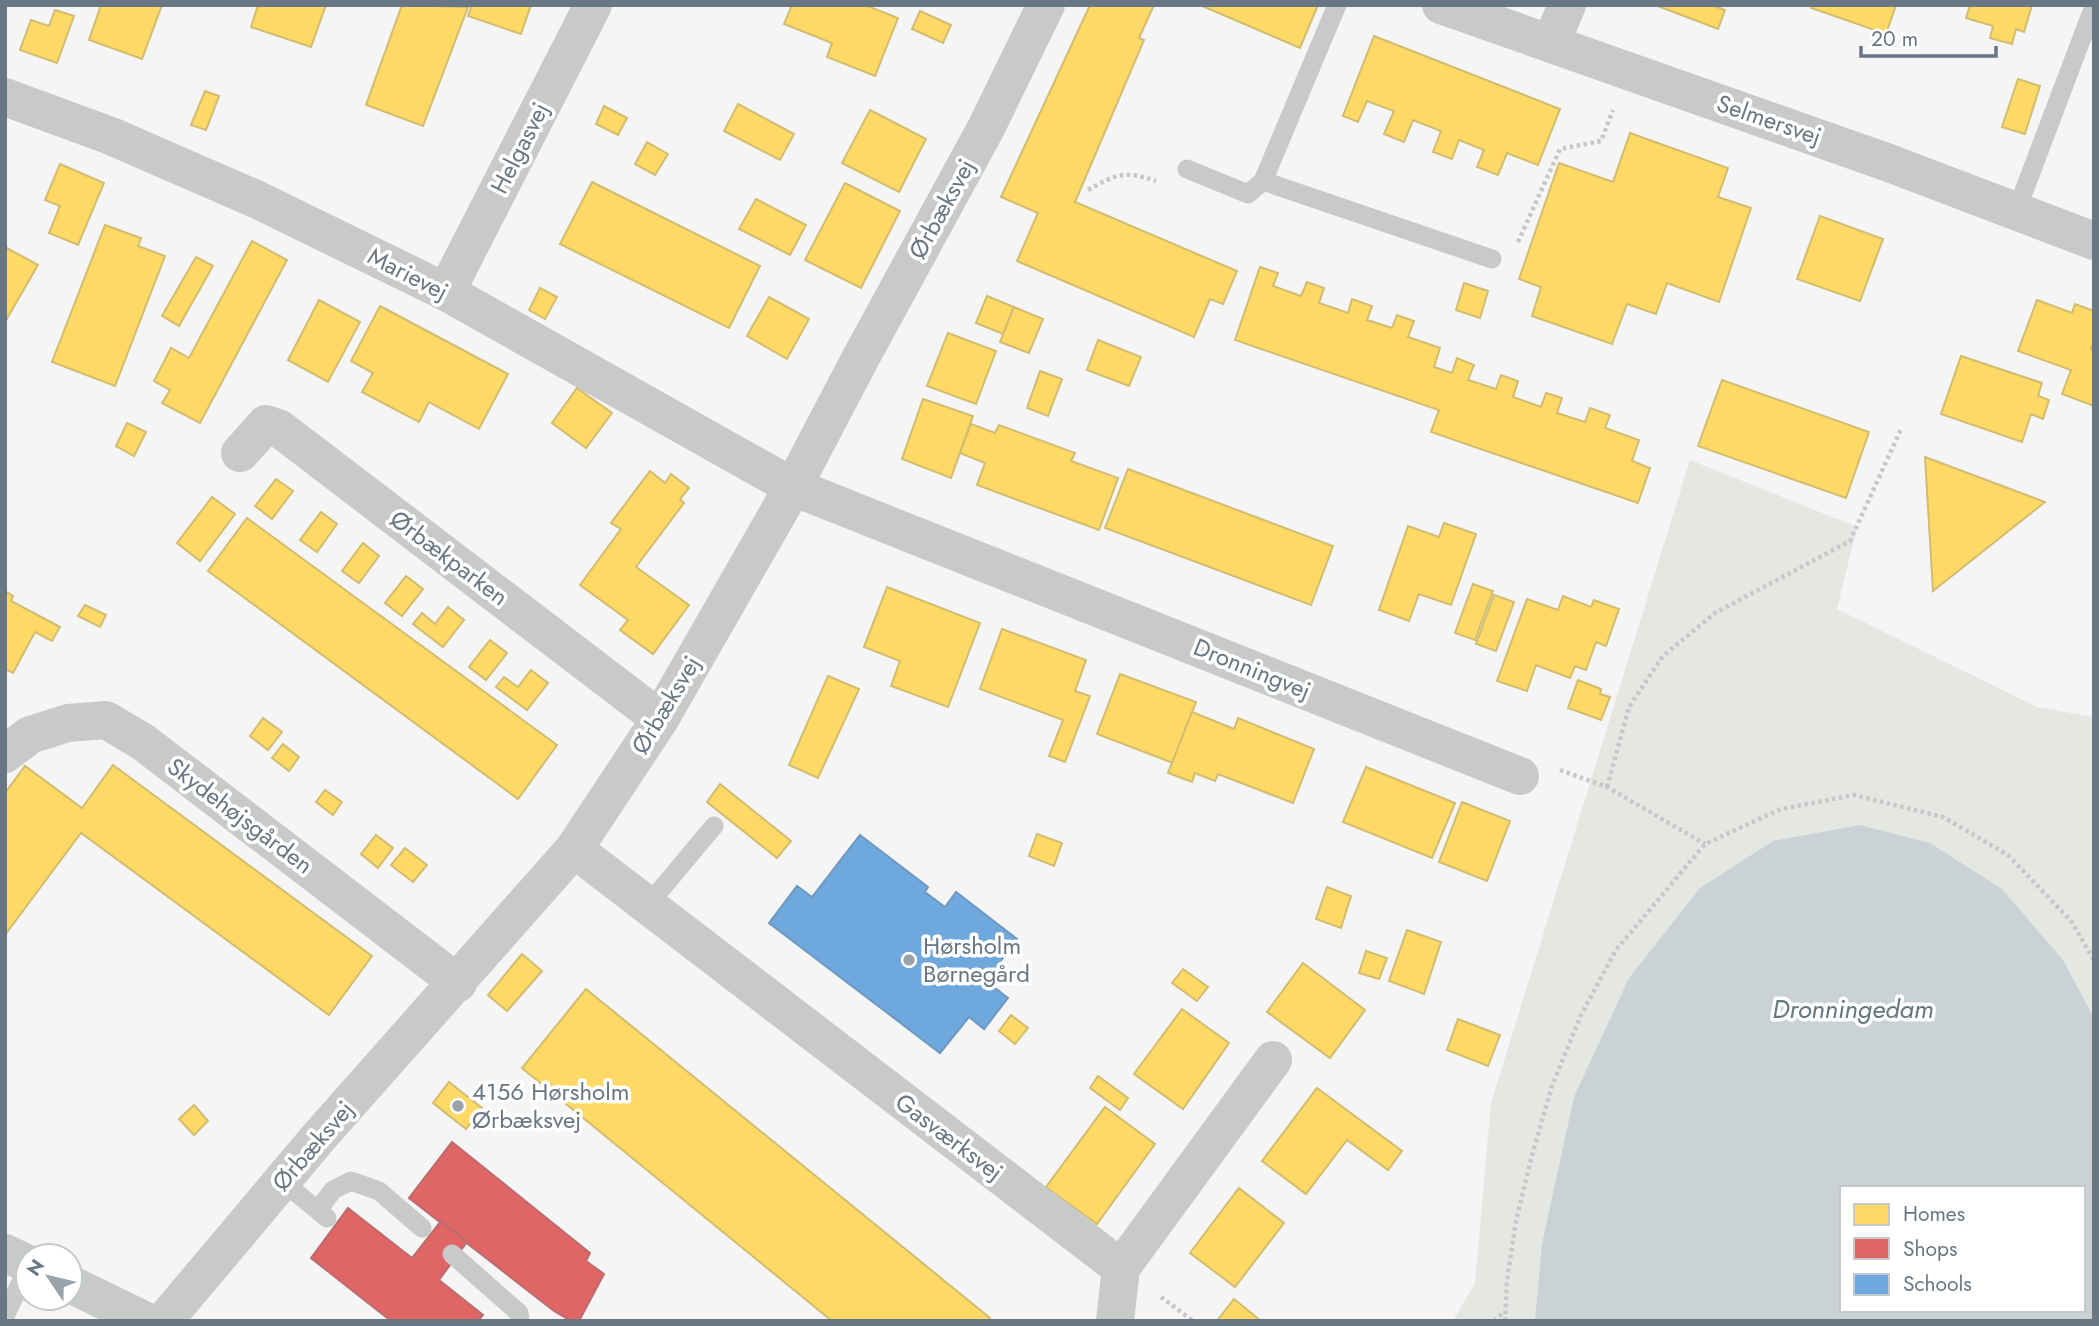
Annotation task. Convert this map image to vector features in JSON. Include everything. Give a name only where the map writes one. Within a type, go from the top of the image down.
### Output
[{"type":"street","name":"Helgasvej","points":[[446,292],[593,5]]},
{"type":"street","name":"Ørbæksvej","points":[[164,1321],[282,1181],[574,849],[660,719],[793,487],[986,128],[1046,5]]},
{"type":"street","name":"Selmersvej","points":[[1441,5],[1889,163],[2094,241]]},
{"type":"street","points":[[1551,43],[1567,5]]},
{"type":"street","name":"Marievej","points":[[5,97],[111,135],[258,200],[446,292],[793,487]]},
{"type":"street","name":"Ørbækparken","points":[[240,453],[266,424],[280,429],[660,719]]},
{"type":"street","name":"Dronningvej","points":[[793,487],[1520,776]]},
{"type":"street","name":"Skydehøjsgården","points":[[5,754],[30,736],[56,727],[68,723],[106,720],[143,742],[458,983]]},
{"type":"street","name":"Gasværksvej","points":[[574,849],[1121,1268]]},
{"type":"street","points":[[1115,1321],[1121,1268],[1273,1060]]},
{"type":"street","points":[[84,1291],[146,1321]]},
{"type":"lane","points":[[1187,169],[1248,194],[1263,181],[1337,5]]},
{"type":"lane","points":[[2016,212],[2094,6]]},
{"type":"lane","points":[[1263,181],[1492,259]]},
{"type":"lane","points":[[647,906],[714,826]]},
{"type":"lane","points":[[282,1181],[322,1214],[333,1190],[351,1181],[379,1191],[422,1228]]},
{"type":"lane","points":[[452,1254],[519,1313],[520,1321]]},
{"type":"lane","points":[[5,1316],[14,1296]]},
{"type":"path","points":[[1492,259],[1508,262],[1560,149],[1601,141],[1628,71]]},
{"type":"path","points":[[1088,190],[1115,175],[1137,175],[1172,187],[1187,169]]},
{"type":"path","points":[[1607,787],[1629,707],[1663,656],[1715,613],[1850,541],[1902,427]]},
{"type":"path","points":[[1520,776],[1552,767],[1607,787],[1705,844]]},
{"type":"path","points":[[1505,1321],[1507,1280],[1516,1221],[1532,1155],[1552,1086],[1581,1015],[1616,950],[1705,844],[1781,809],[1854,796],[1943,817],[2008,855],[2071,921],[2094,960]]},
{"type":"path","points":[[1494,1321],[1505,1312]]},
{"type":"shaded area","points":[[1690,460],[1857,527],[1837,609],[2037,707],[2094,717],[2094,1321],[1453,1321],[1475,1283],[1491,1103]]},
{"type":"water","name":"Dronningedam","points":[[1860,825],[1930,843],[2002,889],[2063,960],[2094,1018],[2094,1321],[1535,1321],[1542,1244],[1574,1097],[1629,978],[1700,888],[1773,841]]},
{"type":"building: Homes","points":[[101,5],[162,5],[142,59],[89,40]]},
{"type":"building: Homes","points":[[258,5],[326,5],[311,47],[251,27]]},
{"type":"building: Homes","points":[[402,5],[468,7],[423,126],[366,105]]},
{"type":"building: Homes","points":[[472,5],[531,5],[521,34],[468,16]]},
{"type":"building: Homes","points":[[792,5],[865,5],[898,18],[875,76],[827,57],[832,43],[784,24]]},
{"type":"building: Homes","points":[[1090,5],[1154,5],[1139,38],[1144,40],[1075,202],[1237,271],[1223,304],[1210,299],[1194,337],[1017,261],[1038,213],[1001,197]]},
{"type":"building: Homes","points":[[1200,5],[1318,5],[1300,48]]},
{"type":"building: Homes","points":[[1655,5],[1712,5],[1725,10],[1718,29]]},
{"type":"building: Homes","points":[[1812,5],[1896,5],[1886,34],[1811,8]]},
{"type":"building: Homes","points":[[1970,5],[2032,5],[2024,32],[2016,29],[2012,44],[1990,38],[1993,26],[1966,18]]},
{"type":"building: Homes","points":[[55,10],[74,16],[57,63],[20,50],[31,20],[49,26]]},
{"type":"building: Homes","points":[[920,11],[951,25],[943,43],[912,29]]},
{"type":"building: Homes","points":[[1374,36],[1560,109],[1538,165],[1507,153],[1498,175],[1477,167],[1484,150],[1459,140],[1452,159],[1433,152],[1441,131],[1413,120],[1404,142],[1384,134],[1394,111],[1367,101],[1358,122],[1343,116]]},
{"type":"building: Homes","points":[[2018,79],[2040,86],[2025,134],[2002,127]]},
{"type":"building: Homes","points":[[205,91],[219,96],[206,130],[191,125]]},
{"type":"building: Homes","points":[[738,104],[794,134],[780,160],[724,131]]},
{"type":"building: Homes","points":[[604,106],[627,118],[618,135],[596,124]]},
{"type":"building: Homes","points":[[870,110],[926,139],[899,192],[842,163]]},
{"type":"building: Homes","points":[[1630,133],[1728,168],[1718,197],[1751,208],[1719,302],[1667,283],[1656,314],[1627,304],[1612,344],[1532,316],[1541,287],[1519,279],[1559,163],[1613,182]]},
{"type":"building: Homes","points":[[647,142],[668,154],[655,175],[635,164]]},
{"type":"building: Homes","points":[[60,164],[104,183],[78,245],[49,233],[60,206],[45,200]]},
{"type":"building: Homes","points":[[592,182],[760,266],[729,328],[560,244]]},
{"type":"building: Homes","points":[[845,183],[900,211],[861,288],[805,260]]},
{"type":"building: Homes","points":[[756,199],[806,225],[790,255],[739,229]]},
{"type":"building: Homes","points":[[1820,216],[1883,239],[1860,301],[1797,279]]},
{"type":"building: Homes","points":[[105,225],[141,238],[138,246],[165,256],[115,386],[52,362]]},
{"type":"building: Homes","points":[[252,241],[287,260],[200,423],[162,403],[170,390],[154,381],[171,348],[189,358]]},
{"type":"building: Homes","points":[[5,247],[38,265],[5,322]]},
{"type":"building: Homes","points":[[196,257],[213,266],[179,326],[162,316]]},
{"type":"building: Homes","points":[[1260,267],[1278,273],[1273,286],[1301,296],[1307,282],[1324,288],[1319,303],[1348,313],[1352,299],[1372,306],[1367,320],[1392,328],[1397,315],[1414,321],[1408,337],[1440,348],[1434,367],[1452,373],[1457,358],[1474,365],[1468,380],[1496,389],[1501,375],[1518,381],[1513,397],[1541,407],[1546,393],[1562,398],[1557,413],[1585,422],[1590,408],[1610,415],[1605,428],[1639,440],[1632,461],[1650,468],[1638,503],[1431,432],[1439,410],[1235,340]]},
{"type":"building: Homes","points":[[1464,283],[1488,291],[1480,318],[1456,310]]},
{"type":"building: Homes","points":[[540,288],[557,297],[545,319],[529,310]]},
{"type":"building: Homes","points":[[987,296],[1014,307],[1003,334],[976,323]]},
{"type":"building: Homes","points":[[769,297],[809,319],[787,359],[747,336]]},
{"type":"building: Homes","points":[[319,300],[360,322],[328,382],[288,360]]},
{"type":"building: Homes","points":[[2037,300],[2072,313],[2075,304],[2094,311],[2094,341],[2091,349],[2094,350],[2094,406],[2062,394],[2071,370],[2018,351]]},
{"type":"building: Homes","points":[[380,306],[508,374],[479,429],[429,402],[419,422],[362,392],[373,373],[351,361]]},
{"type":"building: Homes","points":[[1014,307],[1043,319],[1029,353],[1000,342]]},
{"type":"building: Homes","points":[[948,333],[996,351],[976,404],[927,386]]},
{"type":"building: Homes","points":[[1098,340],[1141,357],[1129,386],[1087,370]]},
{"type":"building: Homes","points":[[1961,356],[2042,383],[2038,396],[2049,400],[2043,419],[2031,414],[2022,442],[1941,414]]},
{"type":"building: Homes","points":[[1040,371],[1062,379],[1048,416],[1027,408]]},
{"type":"building: Homes","points":[[1722,380],[1869,432],[1846,498],[1698,446]]},
{"type":"building: Homes","points":[[577,388],[612,413],[586,448],[552,423]]},
{"type":"building: Homes","points":[[923,399],[973,416],[951,478],[902,459]]},
{"type":"building: Homes","points":[[127,423],[146,432],[134,456],[116,446]]},
{"type":"building: Homes","points":[[971,424],[995,433],[999,425],[1075,453],[1071,461],[1118,478],[1099,530],[977,485],[985,463],[960,453]]},
{"type":"building: Homes","points":[[1925,457],[2045,502],[1933,591]]},
{"type":"building: Homes","points":[[1128,469],[1333,546],[1311,605],[1105,528]]},
{"type":"building: Homes","points":[[650,471],[665,483],[671,474],[689,488],[680,499],[684,503],[636,567],[689,605],[653,654],[620,630],[628,620],[580,585],[621,529],[611,523]]},
{"type":"building: Homes","points":[[276,479],[293,491],[272,519],[255,506]]},
{"type":"building: Homes","points":[[212,497],[235,514],[200,561],[177,543]]},
{"type":"building: Homes","points":[[321,512],[337,524],[317,552],[300,540]]},
{"type":"building: Homes","points":[[247,518],[557,745],[518,799],[208,571]]},
{"type":"building: Homes","points":[[1444,523],[1476,534],[1451,605],[1419,594],[1409,621],[1379,610],[1408,526],[1439,537]]},
{"type":"building: Homes","points":[[363,543],[379,556],[359,583],[342,571]]},
{"type":"building: Homes","points":[[406,576],[423,589],[402,616],[385,603]]},
{"type":"building: Homes","points":[[1473,584],[1493,591],[1475,640],[1455,633]]},
{"type":"building: Homes","points":[[887,587],[980,623],[948,707],[891,686],[900,661],[864,647]]},
{"type":"building: Homes","points":[[5,591],[13,596],[11,601],[60,627],[52,641],[35,632],[13,673],[5,669]]},
{"type":"building: Homes","points":[[1494,595],[1514,602],[1496,651],[1476,644]]},
{"type":"building: Homes","points":[[1563,596],[1591,607],[1594,600],[1619,609],[1606,646],[1596,642],[1586,670],[1575,666],[1570,678],[1536,665],[1527,691],[1497,681],[1527,599],[1558,610]]},
{"type":"building: Homes","points":[[85,605],[106,615],[100,627],[78,616]]},
{"type":"building: Homes","points":[[448,607],[464,620],[443,647],[413,624],[422,613],[435,624]]},
{"type":"building: Homes","points":[[1002,629],[1086,660],[1075,691],[1090,696],[1065,762],[1049,756],[1063,720],[980,689]]},
{"type":"building: Homes","points":[[490,640],[507,653],[486,680],[469,667]]},
{"type":"building: Homes","points":[[531,670],[548,683],[527,710],[496,687],[504,677],[518,687]]},
{"type":"building: Homes","points":[[1120,674],[1196,702],[1173,763],[1097,734]]},
{"type":"building: Homes","points":[[828,676],[859,689],[818,778],[789,765]]},
{"type":"building: Homes","points":[[1578,680],[1601,689],[1600,694],[1610,697],[1601,720],[1568,708]]},
{"type":"building: Homes","points":[[1192,712],[1234,729],[1238,718],[1314,749],[1293,803],[1218,774],[1215,781],[1195,773],[1192,782],[1168,773]]},
{"type":"building: Homes","points":[[263,718],[282,732],[268,750],[250,736]]},
{"type":"building: Homes","points":[[283,744],[299,757],[289,771],[272,758]]},
{"type":"building: Homes","points":[[113,765],[372,956],[329,1015],[81,833],[5,935],[5,793],[25,766],[82,808]]},
{"type":"building: Homes","points":[[1366,767],[1455,803],[1432,858],[1343,822]]},
{"type":"building: Homes","points":[[720,784],[791,841],[777,858],[707,802]]},
{"type":"building: Homes","points":[[325,790],[342,802],[333,815],[316,802]]},
{"type":"building: Homes","points":[[1462,802],[1510,821],[1487,881],[1439,862]]},
{"type":"building: Homes","points":[[1037,834],[1062,843],[1054,866],[1029,856]]},
{"type":"building: Homes","points":[[376,835],[393,848],[378,868],[361,854]]},
{"type":"building: Homes","points":[[405,848],[427,865],[413,882],[391,865]]},
{"type":"building: Homes","points":[[1327,887],[1351,896],[1341,928],[1316,919]]},
{"type":"building: Homes","points":[[1407,930],[1441,942],[1424,994],[1389,981]]},
{"type":"building: Homes","points":[[1366,951],[1387,958],[1379,979],[1359,973]]},
{"type":"building: Homes","points":[[522,954],[542,971],[507,1011],[488,995]]},
{"type":"building: Homes","points":[[1303,963],[1365,1010],[1330,1058],[1267,1012]]},
{"type":"building: Homes","points":[[1183,969],[1208,987],[1197,1001],[1172,983]]},
{"type":"building: Homes","points":[[586,989],[990,1318],[988,1321],[832,1321],[522,1068]]},
{"type":"building: Homes","points":[[1182,1009],[1229,1043],[1183,1109],[1134,1074]]},
{"type":"building: Homes","points":[[1011,1015],[1028,1028],[1015,1044],[999,1031]]},
{"type":"building: Homes","points":[[1458,1019],[1500,1035],[1488,1066],[1447,1050]]},
{"type":"building: Homes","points":[[1098,1076],[1128,1098],[1120,1110],[1090,1088]]},
{"type":"building: Homes","name":"4156 Hørsholm Ørbæksvej","points":[[449,1082],[482,1108],[466,1129],[433,1103]]},
{"type":"building: Homes","points":[[1317,1088],[1402,1151],[1388,1170],[1347,1140],[1306,1194],[1262,1161]]},
{"type":"building: Homes","points":[[194,1105],[208,1121],[194,1135],[179,1119]]},
{"type":"building: Homes","points":[[1105,1107],[1155,1144],[1097,1224],[1046,1187]]},
{"type":"building: Homes","points":[[1239,1188],[1284,1223],[1235,1287],[1190,1253]]},
{"type":"building: Homes","points":[[1234,1299],[1261,1321],[1217,1321]]},
{"type":"building: Shops","points":[[452,1142],[590,1253],[586,1261],[604,1274],[579,1321],[571,1321],[554,1311],[409,1198]]},
{"type":"building: Shops","points":[[348,1208],[412,1258],[441,1221],[467,1242],[439,1280],[483,1315],[478,1321],[391,1321],[311,1258]]},
{"type":"building: Schools","name":"Hørsholm Børnegård","points":[[860,835],[928,887],[925,892],[945,907],[956,892],[1017,939],[986,981],[1008,998],[984,1029],[969,1017],[940,1053],[769,923],[797,886],[812,897]]},
{"type":"place","name":"Hørsholm Børnegård","points":[[909,960]]},
{"type":"place","name":"4156 Hørsholm Ørbæksvej","points":[[458,1106]]}]
